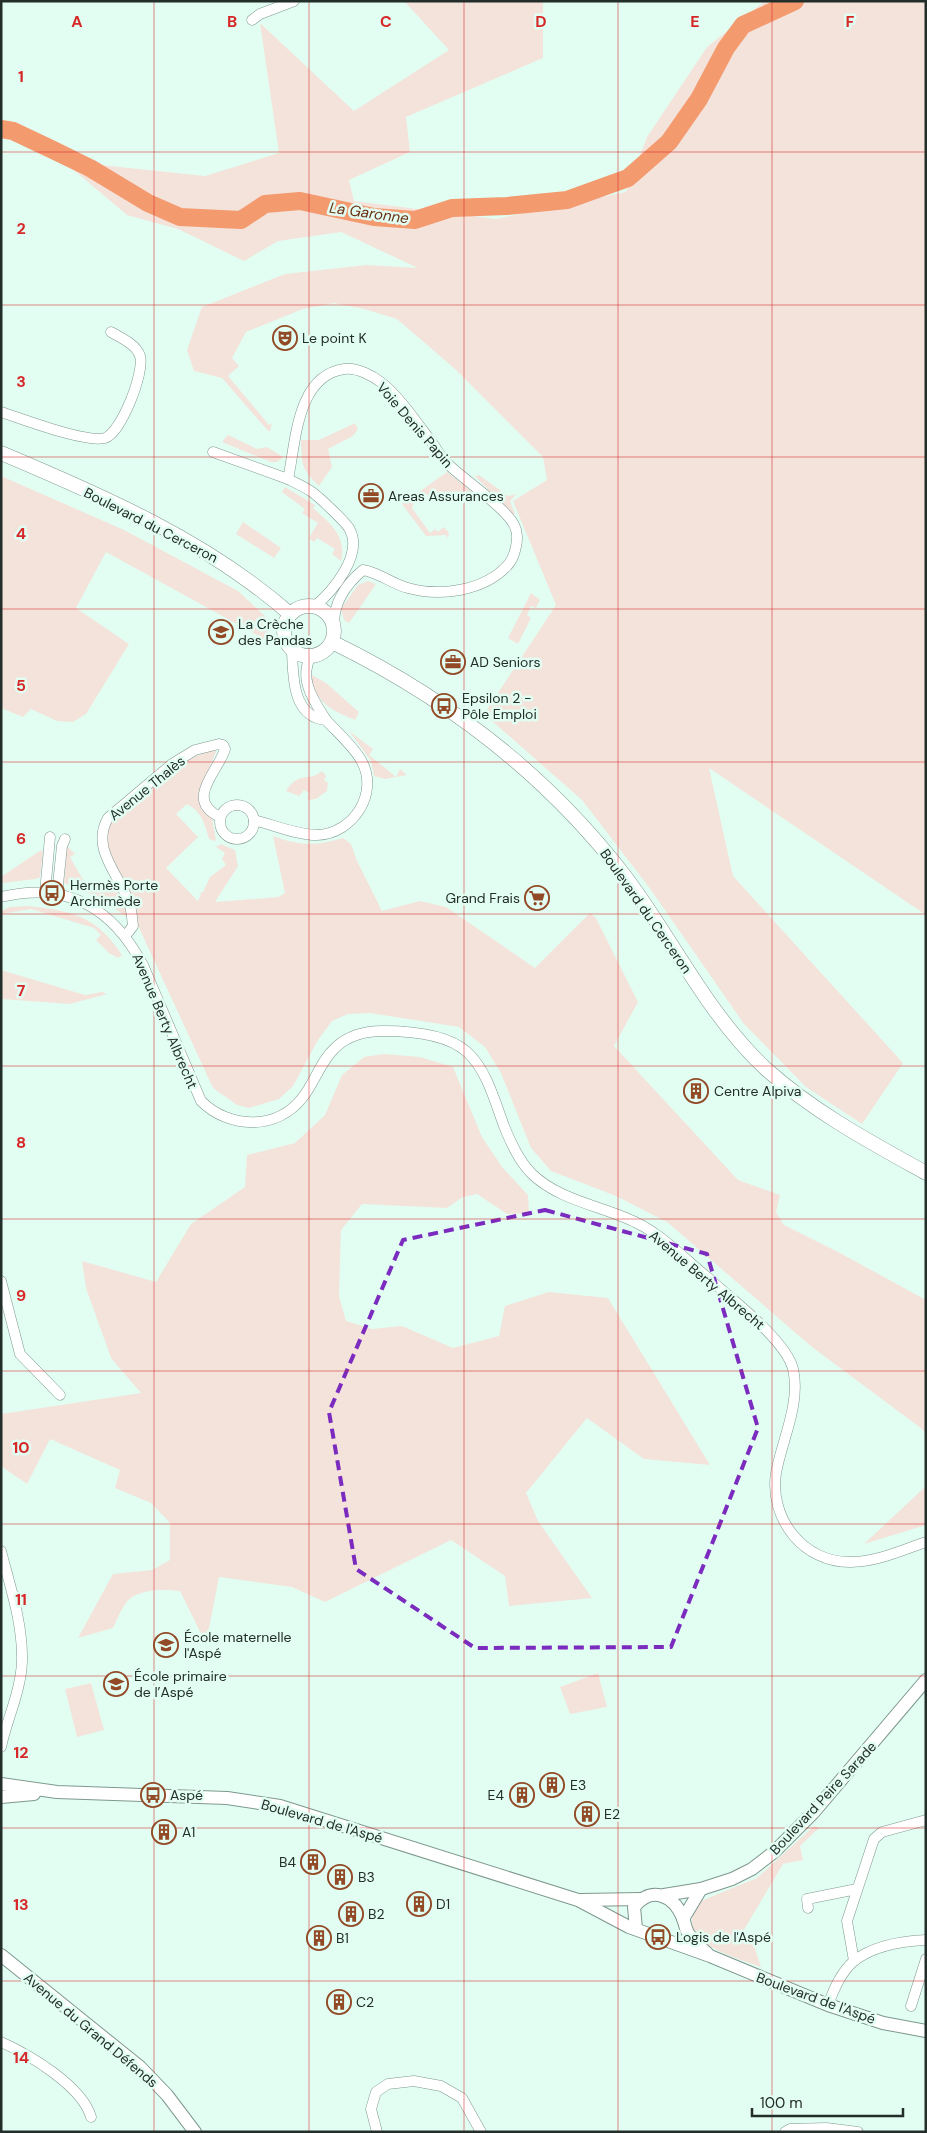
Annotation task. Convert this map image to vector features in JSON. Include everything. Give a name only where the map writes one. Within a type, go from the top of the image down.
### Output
[{"type":"main road","name":"Boulevard du Cerceron","points":[[1,453],[125,509],[192,544],[244,575],[290,614]]},
{"type":"main road","points":[[315,606],[328,614],[334,627],[332,642],[320,654],[311,656],[298,654],[292,650],[284,636],[286,620],[290,614],[302,607],[315,606]]},
{"type":"main road","name":"Boulevard du Cerceron","points":[[332,642],[378,664],[414,686],[495,743],[522,765],[562,802],[617,866],[712,1007],[744,1046],[766,1068],[809,1105],[835,1122],[926,1173]]},
{"type":"street","points":[[252,20],[260,14],[294,1]]},
{"type":"street","points":[[1,412],[88,439],[106,438],[116,431],[137,382],[142,365],[140,354],[132,345],[111,332]]},
{"type":"street","name":"Voie Denis Papin","points":[[288,479],[298,419],[307,394],[326,375],[345,369],[366,373],[383,384],[421,429],[447,464],[502,510],[516,526],[516,545],[508,565],[487,581],[459,591],[409,588],[391,582],[376,572],[363,570],[353,578],[337,603],[333,612],[334,627]]},
{"type":"street","points":[[213,452],[288,479],[313,492],[350,529],[353,548],[340,579],[315,606]]},
{"type":"street","points":[[254,820],[296,832],[321,835],[341,830],[348,825],[363,803],[367,789],[366,774],[361,760],[321,719],[306,711],[294,688],[292,650]]},
{"type":"street","points":[[311,656],[306,672],[306,684],[321,719]]},
{"type":"street","name":"Avenue Thalès","points":[[126,935],[132,926],[130,904],[106,857],[102,841],[104,825],[108,818],[172,764],[195,750],[219,744],[223,745],[225,749],[224,754],[208,778],[204,791],[206,803],[212,814],[220,817]]},
{"type":"street","points":[[232,805],[241,805],[249,810],[254,820],[252,830],[245,837],[235,839],[226,836],[220,827],[220,817],[224,809],[232,805]]},
{"type":"street","points":[[45,893],[50,837]]},
{"type":"street","points":[[57,894],[62,846],[65,840]]},
{"type":"street","name":"Avenue Berty Albrecht","points":[[1,897],[32,892],[57,894],[88,904],[116,925],[126,935],[144,965],[200,1101],[211,1111],[236,1122],[250,1123],[266,1120],[281,1116],[292,1109],[302,1098],[333,1049],[344,1040],[357,1034],[384,1031],[430,1036],[455,1044],[466,1051],[482,1071],[516,1153],[531,1173],[541,1182],[563,1194],[624,1216],[647,1229],[708,1279],[773,1336],[785,1350],[793,1369],[794,1398],[776,1472],[775,1485],[779,1511],[794,1537],[816,1554],[839,1562],[869,1560],[926,1542]]},
{"type":"street","points":[[1,1281],[20,1354],[60,1395]]},
{"type":"street","points":[[1,1551],[14,1602],[22,1662],[16,1698],[3,1731],[1,1747]]},
{"type":"street","name":"Boulevard Peire Sarade","points":[[664,1895],[701,1889],[732,1879],[752,1869],[774,1852],[813,1813],[926,1680]]},
{"type":"street","name":"Boulevard de l'Aspé","points":[[1,1784],[57,1792],[226,1798],[280,1806],[578,1900],[636,1929]]},
{"type":"street","name":"Boulevard de l'Aspé","points":[[1,1797],[57,1792]]},
{"type":"street","points":[[854,1961],[847,1921],[874,1839],[882,1832],[926,1820]]},
{"type":"street","points":[[684,1920],[674,1904],[664,1895],[652,1894],[641,1899],[634,1907],[636,1929],[663,1939],[673,1936],[679,1930],[701,1889]]},
{"type":"street","points":[[808,1908],[807,1899],[857,1889]]},
{"type":"street","name":"Boulevard de l'Aspé","points":[[578,1900],[641,1899]]},
{"type":"street","name":"Boulevard de l'Aspé","points":[[684,1920],[694,1942],[710,1956]]},
{"type":"street","name":"Boulevard de l'Aspé","points":[[663,1939],[710,1956],[828,2005],[874,2020],[926,2031]]},
{"type":"street","points":[[828,2005],[837,1982],[854,1961],[903,1941],[926,1940]]},
{"type":"street","name":"Avenue du Grand Défends","points":[[1,1955],[140,2067],[167,2095],[195,2132]]},
{"type":"street","points":[[911,2006],[926,1959]]},
{"type":"street","points":[[1,2042],[24,2052],[58,2076],[88,2107],[91,2117]]},
{"type":"street","points":[[377,2132],[371,2109],[376,2092],[388,2084],[414,2080],[440,2086],[462,2098],[481,2132]]},
{"type":"street","points":[[785,2132],[790,2129],[826,2128],[858,2132]]},
{"type":"highlighted area","points":[[545,1210],[707,1254],[758,1428],[671,1647],[475,1648],[356,1569],[329,1412],[403,1240]]},
{"type":"shaded area","points":[[404,1],[543,1],[543,58],[406,117],[410,152],[349,180],[354,201],[496,219],[626,192],[647,137],[707,47],[765,1],[926,1],[926,915],[709,768],[733,876],[903,1063],[862,1124],[806,1087],[744,1024],[651,890],[582,800],[484,714],[556,605],[513,501],[547,480],[543,457],[455,369],[397,319],[364,309],[334,303],[303,309],[246,332],[232,358],[239,366],[228,376],[269,425],[272,423],[270,431],[222,378],[194,371],[187,350],[202,307],[285,274],[366,265],[418,268],[341,232],[278,241],[244,261],[178,229],[127,215],[63,161],[205,176],[279,153],[260,23],[354,111],[449,50]]},
{"type":"shaded area","points":[[355,423],[358,429],[353,436],[328,449],[332,467],[319,486],[304,466],[301,440],[319,440]]},
{"type":"shaded area","points":[[228,435],[257,449],[267,447],[283,457],[277,462],[271,462],[222,442]]},
{"type":"shaded area","points":[[447,472],[477,496],[467,501],[455,497],[436,500],[426,494],[414,502],[412,508],[430,533],[435,529],[438,532],[444,527],[449,533],[448,538],[446,535],[426,536],[402,504]]},
{"type":"shaded area","points":[[479,475],[508,496],[517,494],[510,501],[515,514],[511,514],[475,476]]},
{"type":"shaded area","points":[[1,476],[124,530],[238,591],[267,618],[268,641],[106,552],[76,608],[129,644],[86,714],[73,722],[57,721],[31,709],[23,717],[1,708]]},
{"type":"shaded area","points":[[285,487],[315,505],[313,508],[336,531],[342,544],[341,561],[332,554],[335,549],[317,538],[314,542],[309,538],[318,523],[302,513],[305,509],[282,492]]},
{"type":"shaded area","points":[[243,522],[281,548],[274,558],[236,534]]},
{"type":"shaded area","points":[[368,581],[376,584],[349,623],[344,620],[341,609],[358,585]]},
{"type":"shaded area","points":[[531,593],[540,600],[536,608],[531,606],[527,615],[531,618],[518,644],[508,638]]},
{"type":"shaded area","points":[[312,675],[326,683],[359,712],[355,720],[332,709],[322,701],[309,680]]},
{"type":"shaded area","points":[[349,731],[373,749],[369,755],[396,777],[385,779],[374,776],[371,761]]},
{"type":"shaded area","points":[[214,748],[216,752],[201,786],[202,800],[212,818],[216,841],[209,839],[199,814],[187,804],[176,814],[198,837],[166,868],[198,901],[201,894],[199,893],[203,892],[210,877],[226,865],[222,859],[225,853],[216,847],[221,844],[235,850],[238,866],[215,902],[278,897],[285,893],[273,836],[292,842],[308,844],[343,838],[351,844],[357,861],[382,911],[420,901],[446,907],[535,968],[590,913],[596,918],[638,1002],[614,1046],[738,1180],[780,1195],[776,1212],[784,1225],[926,1300],[926,1434],[922,1429],[812,1347],[667,1222],[616,1196],[551,1171],[531,1148],[501,1073],[485,1047],[459,1027],[370,1013],[348,1014],[332,1021],[318,1040],[293,1086],[279,1099],[249,1108],[237,1105],[213,1088],[134,917],[104,837],[107,822],[173,767]]},
{"type":"shaded area","points":[[400,769],[407,775],[396,777]]},
{"type":"shaded area","points":[[322,771],[326,776],[324,780],[328,783],[327,791],[316,799],[308,800],[309,793],[304,790],[299,796],[286,791],[295,781]]},
{"type":"shaded area","points":[[67,846],[75,854],[70,857],[87,887],[95,883],[100,891],[113,883],[123,900],[127,917],[96,896],[64,883]]},
{"type":"shaded area","points":[[41,850],[43,853],[40,877],[1,883],[1,877]]},
{"type":"shaded area","points":[[27,906],[57,910],[82,918],[103,932],[122,955],[118,958],[109,953],[96,940],[101,935],[94,928],[31,909],[1,914],[1,911],[10,907]]},
{"type":"shaded area","points":[[1,970],[85,995],[102,992],[107,994],[70,1004],[1,999]]},
{"type":"shaded area","points":[[384,1054],[420,1057],[453,1067],[482,1137],[502,1167],[528,1195],[529,1213],[507,1214],[477,1194],[463,1197],[447,1208],[362,1204],[341,1230],[339,1296],[346,1321],[372,1329],[402,1326],[453,1348],[499,1336],[505,1306],[549,1292],[608,1298],[710,1465],[644,1459],[587,1418],[526,1493],[538,1521],[592,1598],[509,1606],[505,1576],[451,1540],[325,1602],[292,1587],[219,1577],[206,1644],[180,1591],[168,1590],[156,1590],[137,1594],[129,1599],[123,1607],[113,1628],[78,1638],[113,1574],[152,1570],[170,1560],[170,1523],[151,1503],[115,1488],[120,1470],[50,1439],[27,1484],[1,1466],[1,1414],[141,1393],[111,1358],[86,1288],[82,1261],[156,1282],[191,1224],[245,1187],[247,1155],[295,1143],[325,1115],[342,1075],[364,1057]]},
{"type":"shaded area","points":[[926,1486],[926,1525],[864,1544]]},
{"type":"shaded area","points":[[598,1673],[607,1707],[570,1714],[560,1687]]},
{"type":"shaded area","points":[[91,1683],[104,1730],[77,1737],[65,1689]]},
{"type":"shaded area","points":[[814,1826],[819,1828],[800,1846],[803,1860],[783,1864],[738,1940],[752,1939],[761,1967],[722,1952],[699,1937],[693,1927],[693,1915],[701,1901],[757,1878]]},
{"type":"waterway","name":"La Garonne","points":[[1,129],[13,131],[90,168],[148,203],[180,217],[241,220],[265,204],[300,201],[374,217],[415,220],[452,208],[507,206],[567,200],[628,178],[669,142],[699,99],[726,48],[743,25],[795,1]]},
{"type":"place","name":"Le point K","points":[[285,338]]},
{"type":"place","name":"Areas Assurances","points":[[371,496]]},
{"type":"place","name":"La Crèche des Pandas","points":[[221,632]]},
{"type":"place","name":"AD Seniors","points":[[453,662]]},
{"type":"place","name":"Epsilon 2 - Pôle Emploi","points":[[444,706]]},
{"type":"place","name":"Hermès Porte Archimède","points":[[52,893]]},
{"type":"place","name":"Grand Frais","points":[[537,898]]},
{"type":"place","name":"Centre Alpiva","points":[[696,1091]]},
{"type":"place","name":"École maternelle l'Aspé","points":[[166,1645]]},
{"type":"place","name":"École primaire de l’Aspé","points":[[116,1684]]},
{"type":"place","name":"E3","points":[[552,1785]]},
{"type":"place","name":"Aspé","points":[[153,1795]]},
{"type":"place","name":"E4","points":[[522,1795]]},
{"type":"place","name":"E2","points":[[587,1814]]},
{"type":"place","name":"A1","points":[[164,1832]]},
{"type":"place","name":"B4","points":[[313,1862]]},
{"type":"place","name":"B3","points":[[340,1877]]},
{"type":"place","name":"D1","points":[[419,1904]]},
{"type":"place","name":"B2","points":[[351,1914]]},
{"type":"place","name":"Logis de l'Aspé","points":[[658,1937]]},
{"type":"place","name":"B1","points":[[319,1938]]},
{"type":"place","name":"C2","points":[[339,2002]]}]
